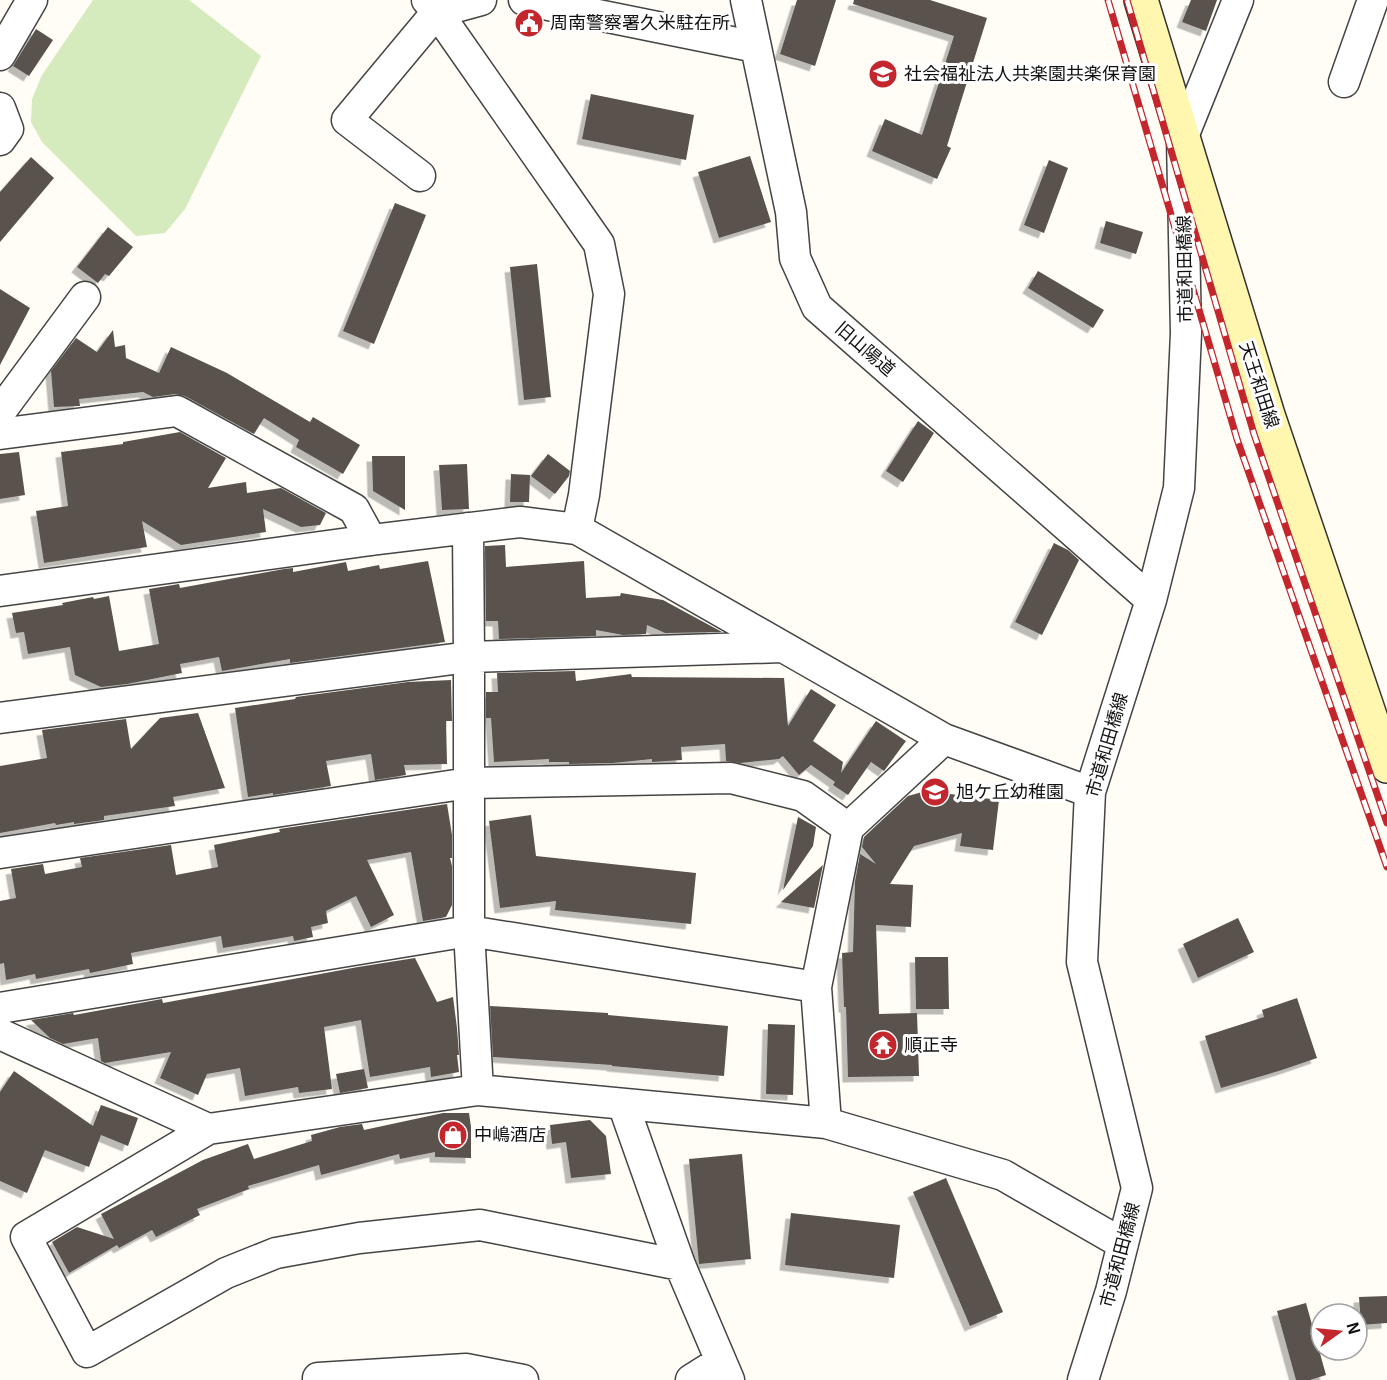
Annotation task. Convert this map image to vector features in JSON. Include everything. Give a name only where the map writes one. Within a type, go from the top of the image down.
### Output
[{"type":"street","points":[[0,55],[32,0]]},
{"type":"street","points":[[420,176],[347,120],[432,6],[481,0]]},
{"type":"street","points":[[524,0],[756,47]]},
{"type":"street","name":"旧山陽道","points":[[746,0],[791,212],[795,258],[817,307],[1151,600]]},
{"type":"street","name":"天王和田線","points":[[1141,0],[1268,415],[1387,766]]},
{"type":"street","points":[[1182,139],[1238,0]]},
{"type":"street","points":[[1344,82],[1373,0]]},
{"type":"street","points":[[432,6],[599,244],[609,294],[584,495],[577,529]]},
{"type":"street","points":[[0,108],[8,129],[0,140]]},
{"type":"street","name":"市道和田橋線","points":[[1083,1380],[1112,1291],[1137,1188],[1082,962],[1090,792],[1151,600],[1179,488],[1186,333],[1182,139]]},
{"type":"street","points":[[0,412],[85,297]]},
{"type":"street","points":[[0,434],[177,411],[354,508],[371,540]]},
{"type":"street","points":[[0,591],[520,522],[577,529],[944,739],[1090,792]]},
{"type":"street","points":[[468,528],[469,931],[478,1090]]},
{"type":"street","points":[[0,718],[469,657],[783,647]]},
{"type":"street","points":[[826,1123],[816,987],[848,828],[944,739]]},
{"type":"street","points":[[0,853],[469,783],[731,778],[803,796],[848,828]]},
{"type":"street","points":[[0,1008],[469,931],[816,987]]},
{"type":"street","points":[[0,1034],[208,1129]]},
{"type":"street","points":[[680,1265],[480,1225],[359,1238],[276,1253],[226,1273],[87,1352],[26,1237],[208,1129],[478,1090],[826,1123],[1003,1175],[1123,1244]]},
{"type":"street","points":[[623,1104],[680,1265],[725,1370],[691,1380]]},
{"type":"street","points":[[318,1380],[318,1378],[460,1375],[523,1380]]},
{"type":"green space","points":[[93,0],[189,0],[261,56],[185,209],[165,233],[136,236],[42,142],[31,122],[32,99],[42,75]]},
{"type":"building","points":[[797,0],[836,0],[815,66],[780,54]]},
{"type":"building","points":[[854,0],[930,0],[987,18],[947,146],[951,148],[937,179],[872,151],[885,119],[922,135],[954,36],[853,4]]},
{"type":"building","points":[[1191,0],[1217,0],[1206,31],[1182,22]]},
{"type":"building","points":[[36,29],[53,40],[29,76],[13,66]]},
{"type":"building","points":[[591,94],[694,115],[686,160],[582,139]]},
{"type":"building","points":[[750,156],[771,222],[719,238],[698,172]]},
{"type":"building","points":[[31,157],[54,178],[0,242],[0,192]]},
{"type":"building","points":[[1049,160],[1068,168],[1044,233],[1024,225]]},
{"type":"building","points":[[395,203],[426,215],[374,344],[343,331]]},
{"type":"building","points":[[1106,221],[1143,232],[1136,254],[1100,243]]},
{"type":"building","points":[[108,227],[133,247],[109,276],[105,274],[98,283],[77,267]]},
{"type":"building","points":[[537,264],[551,397],[524,400],[510,267]]},
{"type":"building","points":[[1038,271],[1104,310],[1093,328],[1028,288]]},
{"type":"building","points":[[0,289],[30,308],[0,365]]},
{"type":"building","points":[[113,330],[115,347],[125,345],[126,358],[159,373],[171,347],[227,373],[310,422],[313,417],[360,445],[343,474],[296,447],[299,440],[264,418],[254,434],[185,396],[175,394],[153,397],[143,392],[79,399],[80,406],[54,407],[51,371],[76,338],[97,352]]},
{"type":"building","points":[[918,421],[934,433],[903,482],[886,471]]},
{"type":"building","points":[[180,432],[226,458],[208,488],[246,482],[247,493],[281,488],[326,513],[320,525],[301,527],[263,509],[266,532],[181,545],[142,521],[147,547],[44,563],[36,511],[68,506],[61,452],[123,444],[123,442]]},
{"type":"building","points":[[19,452],[25,495],[0,499],[0,454]]},
{"type":"building","points":[[548,454],[570,471],[569,476],[555,494],[531,476]]},
{"type":"building","points":[[372,456],[405,456],[405,510],[373,491]]},
{"type":"building","points":[[467,464],[469,509],[442,510],[439,465]]},
{"type":"building","points":[[511,474],[530,475],[529,502],[510,502]]},
{"type":"building","points":[[1054,543],[1068,550],[1079,560],[1042,635],[1015,622]]},
{"type":"building","points":[[505,545],[506,567],[584,561],[586,598],[620,596],[621,593],[663,600],[722,632],[665,633],[647,625],[646,634],[623,635],[596,630],[596,636],[499,639],[498,621],[486,621],[485,546]]},
{"type":"building","points":[[428,561],[445,642],[290,663],[290,659],[222,671],[219,657],[180,664],[182,673],[127,684],[101,687],[75,675],[70,647],[28,654],[24,632],[16,633],[12,613],[109,596],[119,651],[159,644],[149,589],[179,584],[180,588],[284,569],[293,568],[293,572],[346,562],[348,571],[379,565],[380,569]]},
{"type":"building","points":[[575,671],[576,681],[631,674],[632,677],[784,678],[788,726],[811,689],[836,705],[813,741],[843,762],[841,773],[876,721],[906,741],[884,771],[871,762],[848,795],[833,785],[835,782],[811,765],[799,775],[783,756],[779,759],[740,763],[726,761],[725,744],[681,747],[682,760],[652,762],[652,759],[569,764],[569,762],[549,762],[549,759],[494,762],[491,718],[486,718],[486,692],[498,692],[497,673]]},
{"type":"building","points":[[451,680],[452,721],[446,721],[447,764],[404,765],[406,775],[375,780],[371,754],[326,761],[331,786],[248,797],[235,708],[296,697],[408,682]]},
{"type":"building","points":[[198,713],[225,788],[173,797],[175,806],[104,816],[104,820],[74,824],[74,822],[56,825],[55,823],[0,833],[0,766],[47,758],[42,730],[126,719],[131,749],[160,718]]},
{"type":"building","points":[[940,787],[942,793],[999,800],[993,850],[960,846],[962,833],[914,846],[890,884],[913,885],[911,927],[876,925],[879,1014],[917,1013],[919,1076],[848,1077],[842,953],[853,952],[855,882],[860,854],[876,864],[862,847],[864,837],[908,796]]},
{"type":"building","points":[[447,804],[452,835],[452,858],[450,858],[452,905],[446,917],[423,921],[411,852],[367,860],[394,915],[371,927],[356,896],[326,911],[328,923],[311,927],[313,937],[294,941],[293,936],[223,948],[221,936],[131,953],[133,964],[90,973],[89,969],[36,979],[35,974],[6,980],[4,963],[0,964],[0,901],[16,898],[11,869],[43,864],[45,874],[82,867],[80,858],[171,845],[176,875],[218,867],[214,845],[280,832],[279,829]]},
{"type":"building","points":[[531,815],[536,856],[696,873],[691,924],[555,910],[556,901],[500,908],[489,821]]},
{"type":"building","points":[[798,817],[816,827],[813,846],[783,890]]},
{"type":"building","points":[[823,865],[814,908],[781,902]]},
{"type":"building","points":[[1238,918],[1254,952],[1198,978],[1183,944]]},
{"type":"building","points":[[915,957],[948,957],[949,1009],[916,1009]]},
{"type":"building","points":[[415,958],[437,1002],[453,997],[459,1072],[431,1077],[430,1067],[370,1077],[361,1020],[324,1027],[332,1089],[299,1093],[298,1087],[245,1096],[240,1068],[207,1074],[198,1095],[160,1078],[171,1052],[105,1063],[101,1061],[98,1038],[63,1044],[50,1038],[31,1020],[73,1013],[74,1015],[162,999],[163,1003]]},
{"type":"building","points":[[1297,998],[1317,1058],[1221,1088],[1205,1036],[1264,1017],[1262,1010]]},
{"type":"building","points":[[490,1006],[608,1013],[608,1015],[728,1026],[724,1076],[493,1057]]},
{"type":"building","points":[[768,1024],[795,1025],[793,1095],[766,1094]]},
{"type":"building","points":[[364,1069],[368,1088],[340,1093],[336,1074]]},
{"type":"building","points":[[14,1071],[93,1126],[101,1105],[138,1118],[128,1146],[101,1135],[89,1167],[45,1150],[27,1193],[0,1181],[0,1092]]},
{"type":"building","points":[[443,1113],[469,1113],[471,1158],[435,1157],[435,1152],[400,1159],[399,1154],[321,1175],[319,1165],[248,1186],[249,1189],[197,1209],[200,1215],[156,1237],[152,1230],[119,1248],[117,1245],[69,1273],[52,1242],[77,1227],[114,1239],[101,1214],[203,1160],[248,1144],[254,1159],[312,1141],[311,1135],[340,1127],[362,1124],[364,1130]]},
{"type":"building","points":[[590,1120],[606,1136],[611,1174],[571,1178],[566,1142],[552,1144],[550,1125]]},
{"type":"building","points":[[742,1154],[751,1259],[699,1264],[689,1159]]},
{"type":"building","points":[[946,1178],[1003,1312],[970,1326],[913,1192]]},
{"type":"building","points":[[791,1213],[900,1225],[894,1278],[785,1265]]},
{"type":"building","points":[[1387,1296],[1387,1323],[1369,1324],[1369,1302],[1359,1302],[1359,1297]]},
{"type":"building","points":[[1306,1303],[1309,1314],[1309,1362],[1322,1362],[1326,1375],[1310,1380],[1296,1380],[1277,1311]]},
{"type":"railway","points":[[1108,0],[1237,439],[1387,867]]},
{"type":"railway","points":[[1127,0],[1254,434],[1387,823]]},
{"type":"place","name":"周南警察署久米駐在所","points":[[529,23]]},
{"type":"place","name":"社会福祉法人共楽園共楽保育園","points":[[883,74]]},
{"type":"place","name":"旭ケ丘幼稚園","points":[[935,792]]},
{"type":"place","name":"順正寺","points":[[883,1045]]},
{"type":"place","name":"中嶋酒店","points":[[453,1135]]}]
